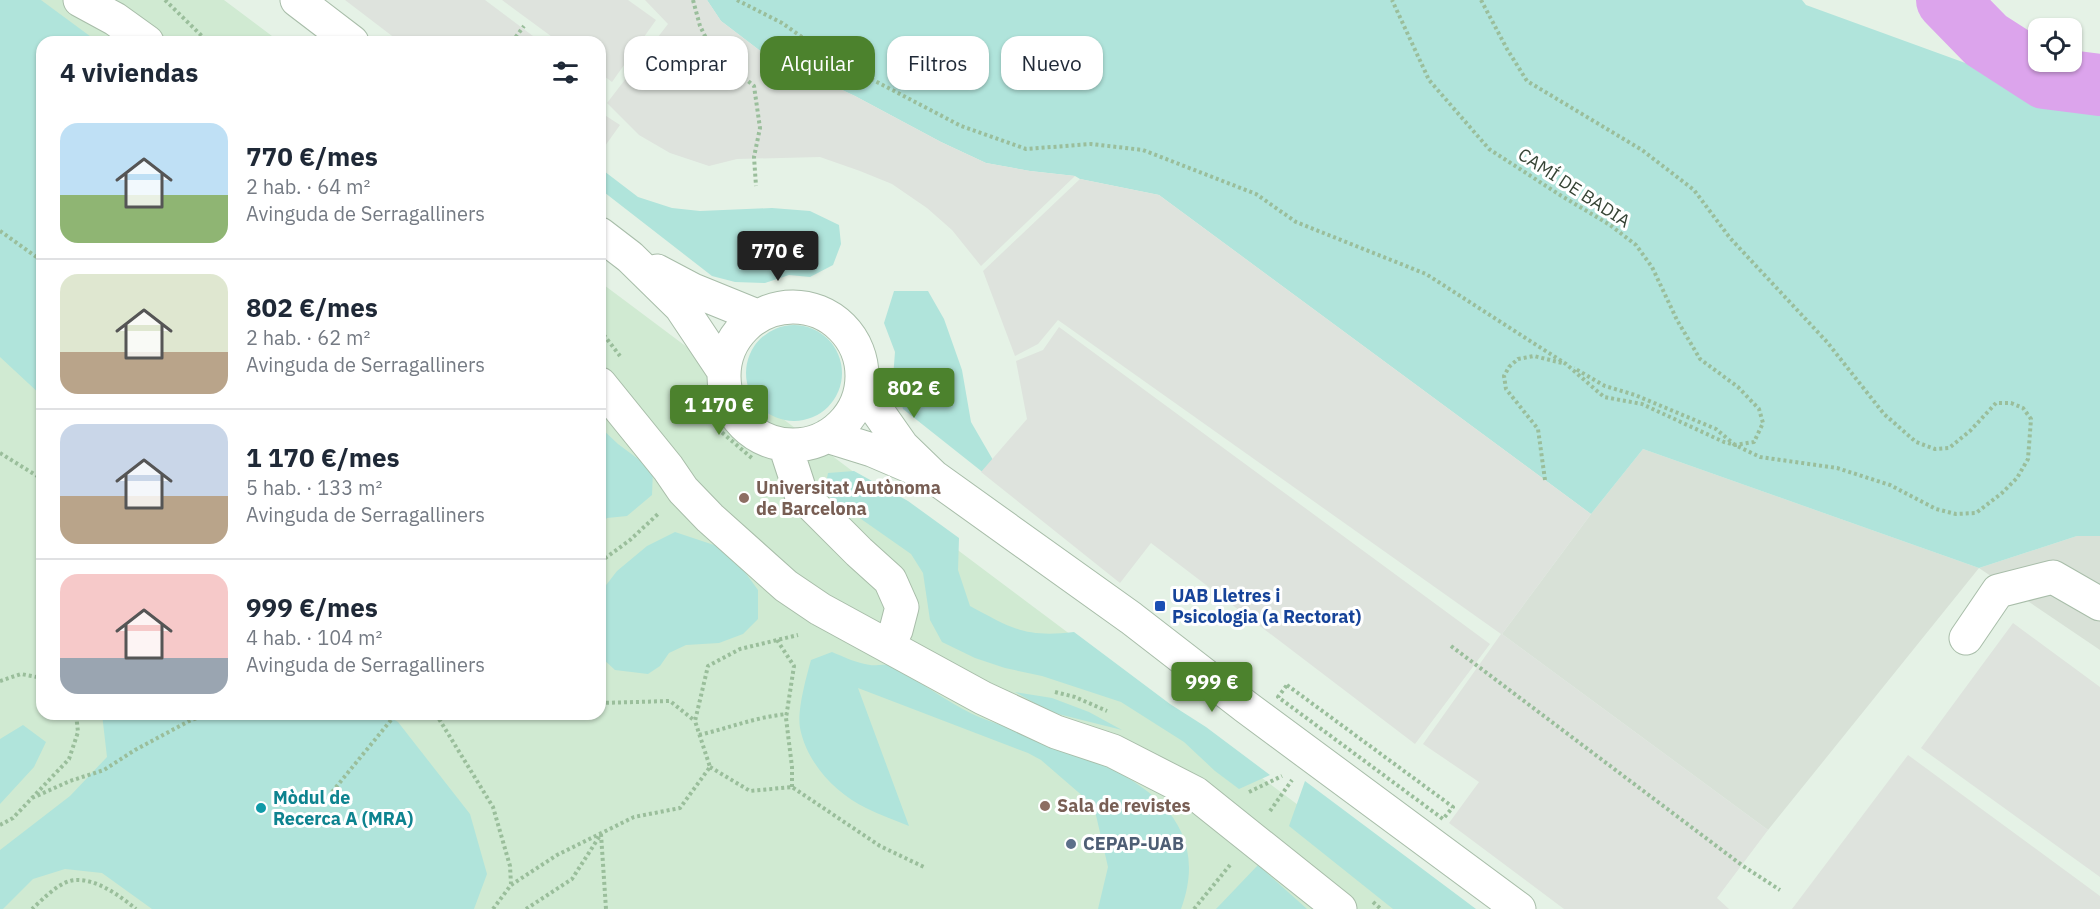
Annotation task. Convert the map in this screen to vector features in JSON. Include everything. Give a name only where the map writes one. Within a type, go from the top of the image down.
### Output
[{"type":"street","points":[[80,0],[115,19],[139,36]]},
{"type":"street","points":[[297,0],[344,36]]},
{"type":"street","points":[[606,239],[630,257],[681,307],[723,370]]},
{"type":"street","points":[[630,257],[693,290],[757,316]]},
{"type":"street","points":[[792,306],[810,308],[832,319],[845,330],[858,350],[863,373],[862,388],[856,405],[847,420],[827,436],[807,444],[785,445],[765,439],[755,434],[739,420],[728,402],[723,381],[726,354],[744,326],[757,316],[774,309],[792,306]]},
{"type":"street","points":[[862,388],[902,446],[934,477],[1131,618],[1246,707],[1519,909]]},
{"type":"street","points":[[606,391],[668,468],[682,490],[786,586],[820,609],[926,669],[1056,732],[1113,751],[1195,793],[1222,813],[1258,829],[1340,909]]},
{"type":"street","points":[[827,436],[872,450],[934,477]]},
{"type":"street","points":[[785,445],[801,494],[890,580],[902,607],[896,630],[887,645]]},
{"type":"street","points":[[1966,638],[1998,591],[2053,577],[2100,604]]},
{"type":"path","points":[[165,0],[202,36]]},
{"type":"path","points":[[693,0],[700,26],[712,52],[754,86],[760,128],[754,158],[756,186]]},
{"type":"path","points":[[738,0],[782,24],[834,59],[961,126],[1026,148],[1091,144],[1143,150],[1256,194],[1296,222],[1426,274],[1566,364],[1605,386],[1635,395],[1716,429],[1735,445]]},
{"type":"path","name":"CAMÍ DE BADIA","points":[[1392,0],[1430,80],[1489,150],[1611,225],[1636,245],[1652,267],[1677,320],[1700,359],[1738,387],[1759,409],[1763,423],[1754,442],[1735,445]]},
{"type":"path","points":[[1481,0],[1527,81],[1642,150],[1694,190],[1730,238],[1827,342],[1884,414],[1916,442],[1935,449],[1949,448],[1971,431],[1996,403],[2011,403],[2023,408],[2031,419],[2028,459],[2017,478],[1976,513],[1956,514],[1936,509],[1890,485],[1837,468],[1760,457],[1642,404],[1604,397],[1566,364],[1534,356],[1518,359],[1509,367],[1504,376],[1506,389],[1538,429],[1545,480]]},
{"type":"path","points":[[516,36],[524,26]]},
{"type":"path","points":[[0,231],[36,257]]},
{"type":"path","points":[[0,453],[36,475]]},
{"type":"path","points":[[606,558],[630,540],[682,490]]},
{"type":"path","points":[[808,633],[740,649],[708,666],[695,721],[710,767],[750,791],[792,787],[880,846],[927,868]]},
{"type":"path","points":[[777,640],[794,666],[787,714],[792,787]]},
{"type":"path","points":[[1451,646],[1743,866],[1780,890]]},
{"type":"path","points":[[0,681],[21,674],[36,677]]},
{"type":"path","points":[[1287,685],[1453,807]]},
{"type":"path","points":[[606,703],[670,702],[695,721]]},
{"type":"path","points":[[699,735],[754,719],[787,714]]},
{"type":"path","points":[[0,825],[13,818],[69,759],[78,732],[77,720]]},
{"type":"path","points":[[32,798],[70,781],[104,770],[135,750],[191,720]]},
{"type":"path","points":[[332,792],[391,720]]},
{"type":"path","points":[[440,720],[493,807],[510,866],[511,885]]},
{"type":"path","points":[[492,909],[511,885],[557,855],[634,817],[680,808],[710,767]]},
{"type":"path","points":[[1245,794],[1283,775]]},
{"type":"path","points":[[1194,909],[1258,829],[1292,780]]},
{"type":"path","points":[[526,909],[572,879],[601,833]]},
{"type":"path","points":[[601,833],[606,909]]},
{"type":"path","points":[[32,909],[52,890],[75,880],[99,885],[136,909]]},
{"type":"shaded area","name":"Universitat Autònoma de Barcelona","points":[[0,0],[224,0],[272,36],[36,36],[36,720],[606,720],[606,286],[1437,909],[0,909]]},
{"type":"shaded area","points":[[0,0],[41,0],[90,36],[36,36],[36,390],[0,357]]},
{"type":"shaded area","points":[[345,0],[485,0],[533,36],[392,36]]},
{"type":"shaded area","points":[[502,0],[628,0],[656,20],[645,36],[624,36],[624,65],[612,82],[606,78],[606,36],[551,36]]},
{"type":"shaded area","points":[[645,0],[707,0],[721,21],[741,36],[659,36],[668,24]]},
{"type":"shaded area","points":[[707,0],[1802,0],[1806,5],[2100,112],[2100,536],[2077,536],[1979,568],[1643,449],[1591,514],[1159,195],[1080,179],[1075,176],[986,163],[842,90],[875,90],[875,36],[760,36],[760,51],[748,42],[748,36],[741,36],[721,21]]},
{"type":"shaded area","points":[[748,42],[760,51],[760,90],[842,90],[986,163],[1075,176],[981,266],[952,230],[927,208],[892,184],[820,157],[737,159],[709,166],[670,153],[639,135],[607,103],[624,81],[624,90],[748,90]]},
{"type":"shaded area","points":[[606,116],[620,125],[606,145]]},
{"type":"shaded area","points":[[606,173],[638,197],[672,208],[700,211],[772,208],[810,211],[839,225],[841,244],[833,265],[810,277],[789,275],[765,283],[735,282],[712,276],[606,194]]},
{"type":"shaded area","points":[[1080,179],[1159,195],[1591,514],[1502,634],[1768,830],[1717,898],[1729,909],[1564,909],[1449,823],[1479,782],[1423,744],[1501,634],[1058,320],[1038,344],[1015,356],[983,271]]},
{"type":"shaded area","points":[[894,291],[928,291],[944,319],[962,370],[971,422],[993,460],[990,478],[903,409],[893,378],[895,352],[884,323]]},
{"type":"shaded area","points":[[794,325],[812,329],[828,339],[838,355],[842,373],[838,391],[828,407],[812,417],[794,421],[776,417],[760,407],[750,391],[746,373],[750,355],[760,339],[776,329]]},
{"type":"shaded area","points":[[1059,327],[1490,644],[1415,744],[1151,543],[1120,583],[981,472],[1027,419],[1016,361],[1043,350]]},
{"type":"shaded area","points":[[606,433],[653,470],[652,495],[627,516],[607,518]]},
{"type":"shaded area","points":[[1643,449],[1979,568],[1768,830],[1502,634],[1591,514]]},
{"type":"shaded area","points":[[854,471],[908,501],[959,538],[958,570],[970,606],[1019,630],[1043,634],[1074,632],[1270,775],[1239,789],[1215,771],[1184,742],[1121,702],[1042,676],[1005,668],[975,658],[942,642],[930,620],[923,573],[911,554],[824,493],[828,473]]},
{"type":"shaded area","points":[[675,532],[717,546],[739,564],[758,590],[758,619],[743,634],[719,643],[686,645],[669,653],[660,666],[648,674],[615,670],[606,662],[606,585],[617,571],[647,546]]},
{"type":"shaded area","points":[[2077,536],[2100,536],[2100,650],[1979,568]]},
{"type":"shaded area","points":[[2013,623],[2100,687],[2100,877],[1921,748]]},
{"type":"shaded area","points":[[832,652],[865,664],[895,667],[970,713],[1092,759],[1129,778],[1159,802],[1181,831],[1189,866],[1181,909],[1098,909],[1108,867],[1095,811],[1085,798],[1041,760],[1028,753],[858,688],[909,826],[866,808],[844,794],[824,776],[816,765],[804,741],[799,721],[802,694],[811,660]]},
{"type":"shaded area","points":[[1015,692],[1052,698],[1089,712],[1122,730],[1050,712]]},
{"type":"shaded area","points":[[103,720],[395,720],[470,814],[487,874],[474,909],[152,909],[102,873],[65,869],[33,879],[3,909],[0,909],[0,850],[70,796],[107,757]]},
{"type":"shaded area","points":[[23,725],[46,742],[34,767],[0,804],[0,739]]},
{"type":"shaded area","points":[[1908,755],[2100,896],[2100,909],[1792,909]]},
{"type":"shaded area","points":[[1305,781],[1476,909],[1393,909],[1289,826]]},
{"type":"shaded area","points":[[1258,865],[1307,909],[1216,909]]},
{"type":"waterway","points":[[1947,0],[1986,40],[2045,78],[2100,85]]},
{"type":"place","name":"Universitat Autònoma de Barcelona","points":[[744,498]]},
{"type":"place","name":"UAB Lletres i Psicologia (a Rectorat)","points":[[1160,606]]},
{"type":"place","name":"Sala de revistes","points":[[1045,806]]},
{"type":"place","name":"Mòdul de Recerca A (MRA)","points":[[261,808]]},
{"type":"place","name":"CEPAP-UAB","points":[[1071,844]]}]
